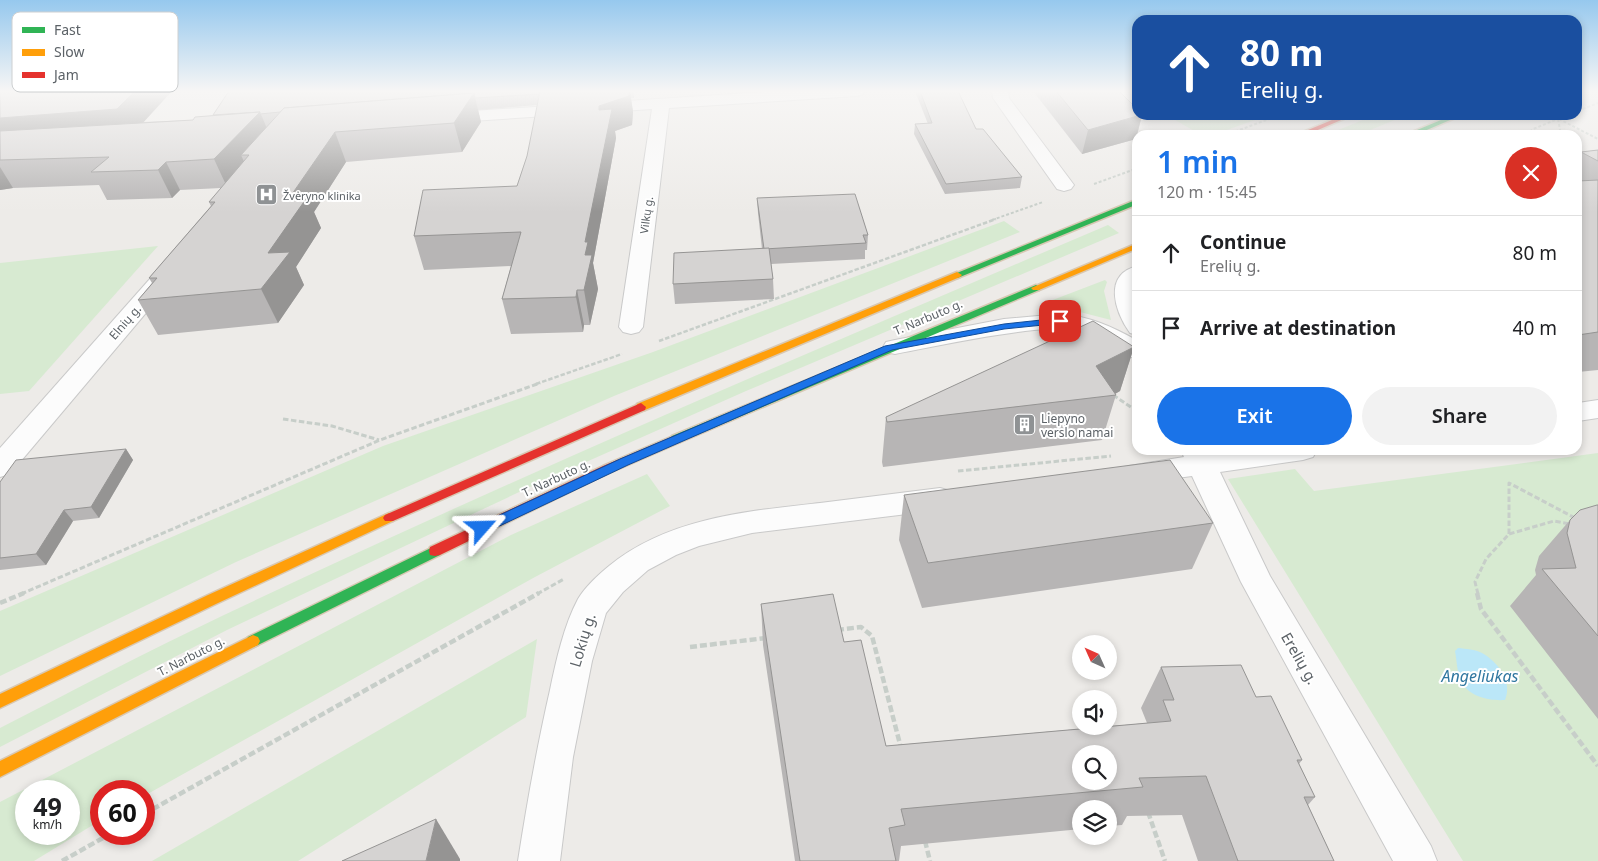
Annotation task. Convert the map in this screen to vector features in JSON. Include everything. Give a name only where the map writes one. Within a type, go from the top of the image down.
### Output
[{"type":"main road","points":[[0,701],[328,545],[575,436],[890,302],[1132,203]]},
{"type":"main road","name":"T. Narbuto g.","points":[[0,769],[341,596],[607,469],[728,416],[1132,247]]},
{"type":"street","name":"Vilkų g.","points":[[631,327],[657,131]]},
{"type":"street","points":[[1025,131],[1064,185]]},
{"type":"street","name":"Elnių g.","points":[[0,467],[180,258]]},
{"type":"street","points":[[1132,277],[1127,282],[1124,290],[1126,306],[1132,317]]},
{"type":"street","points":[[889,348],[1004,326],[1060,321],[1074,322],[1103,331],[1132,348]]},
{"type":"street","points":[[1582,411],[1598,409]]},
{"type":"street","points":[[1112,476],[1198,457],[1228,455]]},
{"type":"street","name":"Erelių g.","points":[[1198,457],[1257,582],[1416,861]]},
{"type":"street","name":"Lokių g.","points":[[539,861],[554,757],[574,662],[591,607],[611,583],[637,561],[665,546],[693,535],[752,522],[964,496]]},
{"type":"path","points":[[1582,131],[1598,139]]},
{"type":"path","points":[[1086,187],[1132,170]]},
{"type":"path","points":[[650,344],[1049,200]]},
{"type":"path","points":[[0,603],[380,440],[631,351]]},
{"type":"path","points":[[1113,395],[1132,408]]},
{"type":"path","points":[[283,419],[324,423],[355,430],[380,440]]},
{"type":"path","points":[[1509,534],[1509,483],[1578,519]]},
{"type":"path","points":[[1578,526],[1554,522],[1509,534],[1486,559],[1475,582],[1481,609],[1598,766]]},
{"type":"path","points":[[833,631],[861,627],[872,636],[903,758]]},
{"type":"path","points":[[690,648],[776,637]]},
{"type":"path","points":[[1146,805],[1165,861]]},
{"type":"path","points":[[922,833],[930,861]]},
{"type":"path","points":[[62,861],[90,845]]},
{"type":"green space","points":[[1004,221],[1020,232],[614,396],[236,562],[0,676],[0,611],[383,446],[653,352]]},
{"type":"green space","points":[[1108,225],[1119,233],[746,391],[532,486],[227,630],[0,747],[0,728],[224,615],[554,464],[775,367]]},
{"type":"green space","points":[[158,246],[29,391],[0,394],[0,263]]},
{"type":"green space","points":[[1105,280],[1107,282],[1104,291],[1111,320],[1076,311],[1046,308],[1045,306],[1050,301]]},
{"type":"green space","points":[[1598,453],[1598,861],[1463,861],[1228,479],[1295,469],[1314,491]]},
{"type":"green space","points":[[647,474],[670,506],[535,577],[155,790],[155,780],[90,780],[90,827],[80,833],[80,780],[42,780],[511,535]]},
{"type":"green space","points":[[537,639],[526,717],[298,861],[152,861]]},
{"type":"green space","points":[[15,794],[15,845],[60,845],[34,861],[0,861],[0,802]]},
{"type":"water","name":"Angeliukas","points":[[1458,648],[1479,652],[1488,657],[1498,667],[1507,686],[1505,700],[1481,697],[1466,688],[1460,680],[1458,672],[1455,651]]},
{"type":"building","points":[[0,131],[241,131],[214,159],[166,162],[158,170],[91,172],[109,157],[0,160]]},
{"type":"building","points":[[263,131],[346,131],[335,132],[290,197],[308,196],[268,253],[290,252],[261,289],[138,300],[157,278],[149,278],[215,202],[209,202],[249,155],[241,155]]},
{"type":"building","points":[[532,131],[607,131],[585,242],[588,242],[585,255],[592,255],[584,290],[577,290],[576,297],[502,299],[521,232],[414,236],[423,190],[517,186],[527,156]]},
{"type":"building","points":[[919,131],[985,131],[1022,177],[946,184]]},
{"type":"building","points":[[1598,150],[1598,161],[1582,153]]},
{"type":"building","points":[[1598,180],[1598,332],[1582,334],[1582,181]]},
{"type":"building","points":[[855,194],[868,235],[863,235],[866,243],[764,249],[757,198]]},
{"type":"building","points":[[769,248],[773,279],[673,284],[674,253]]},
{"type":"building","points":[[1093,321],[1132,346],[1132,348],[1096,366],[1116,395],[887,422],[886,417]]},
{"type":"building","points":[[126,449],[91,507],[64,510],[36,554],[0,558],[0,482],[16,460]]},
{"type":"building","points":[[1170,460],[1213,523],[928,563],[904,495]]},
{"type":"building","points":[[1598,505],[1598,636],[1542,569],[1576,568],[1567,533],[1570,520],[1580,510]]},
{"type":"building","points":[[833,594],[844,642],[861,640],[886,746],[1072,730],[1072,735],[1117,735],[1117,726],[1171,721],[1163,700],[1174,700],[1161,667],[1241,665],[1256,697],[1271,696],[1302,760],[1297,760],[1315,797],[1304,797],[1334,861],[1238,861],[1206,776],[1139,778],[1143,787],[1117,789],[1117,745],[1072,745],[1072,790],[1110,790],[901,809],[905,825],[889,828],[896,861],[800,861],[761,604]]},
{"type":"building","points":[[436,819],[426,861],[342,861]]},
{"type":"traffic: fast","points":[[957,275],[1132,203]]},
{"type":"traffic: fast","points":[[676,439],[1036,288]]},
{"type":"traffic: fast","points":[[253,641],[435,551]]},
{"type":"traffic: slow","points":[[1036,288],[1132,248]]},
{"type":"traffic: slow","points":[[641,407],[957,275]]},
{"type":"traffic: slow","points":[[0,701],[213,599],[389,518]]},
{"type":"traffic: slow","points":[[0,769],[253,641]]},
{"type":"traffic: jam","points":[[389,518],[641,407]]},
{"type":"traffic: jam","points":[[435,551],[607,469],[676,439]]},
{"type":"place","name":"Žvėryno klinika","points":[[267,195]]},
{"type":"place","name":"Liepyno verslo namai","points":[[1025,425]]},
{"type":"route","points":[[482,528],[607,469],[889,348],[1004,326],[1060,321]]}]
